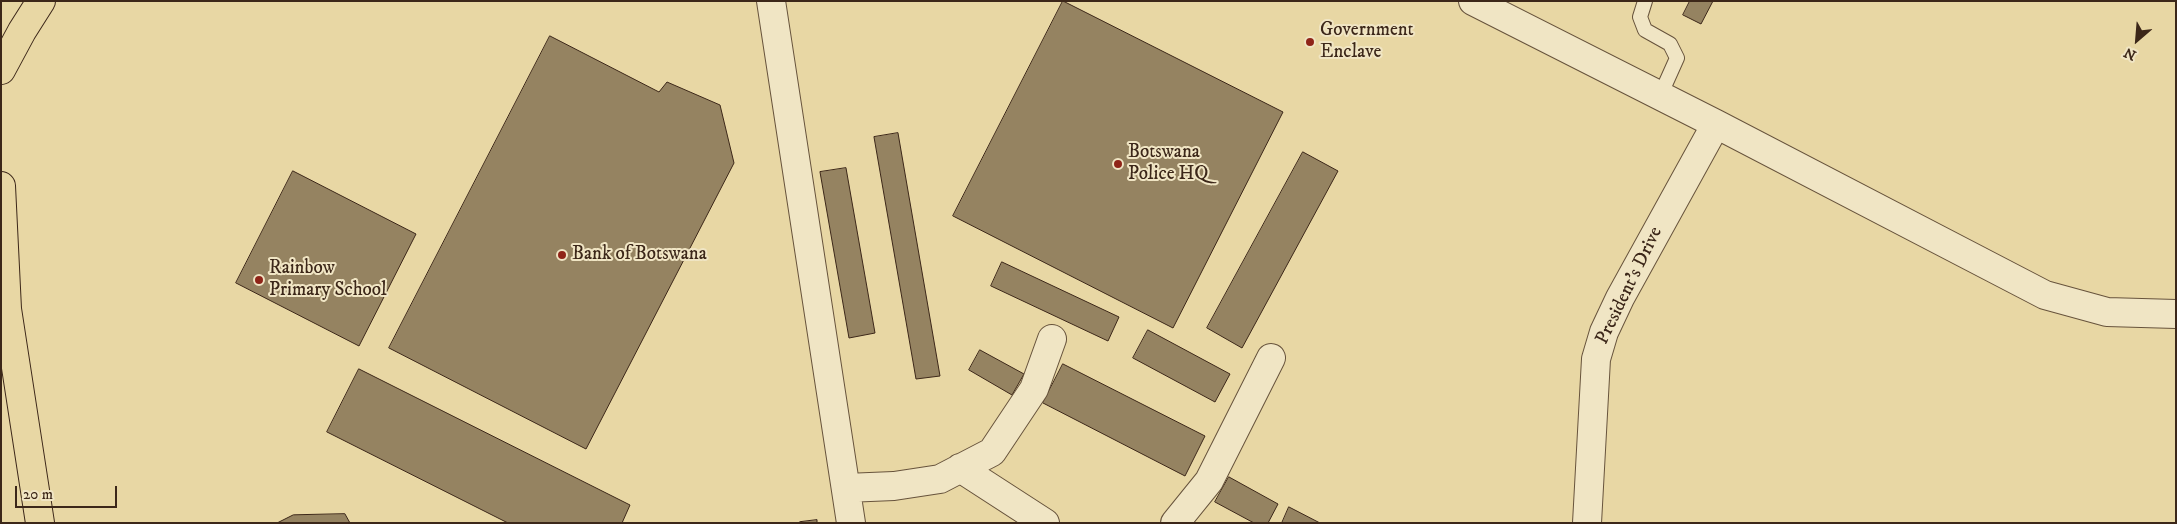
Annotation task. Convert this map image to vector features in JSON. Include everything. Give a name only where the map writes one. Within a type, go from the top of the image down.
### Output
[{"type":"main road","points":[[1,70],[41,1]]},
{"type":"main road","points":[[1,186],[7,309],[40,523]]},
{"type":"street","points":[[771,1],[851,523]]},
{"type":"street","points":[[1473,1],[1716,124],[2045,295],[2107,312],[2176,314]]},
{"type":"street","name":"President's Drive","points":[[1587,523],[1596,359],[1604,332],[1620,298],[1716,124]]},
{"type":"street","points":[[846,488],[894,486],[940,479],[992,452],[1034,389],[1052,339]]},
{"type":"street","points":[[1175,523],[1208,481],[1271,358]]},
{"type":"street","points":[[960,468],[1045,523]]},
{"type":"lane","points":[[1646,1],[1640,17],[1645,30],[1670,44],[1678,58],[1660,96]]},
{"type":"building","name":"Botswana Police HQ","points":[[1063,1],[1283,112],[1173,328],[953,216]]},
{"type":"building","points":[[1690,1],[1713,1],[1701,24],[1683,15]]},
{"type":"building","name":"Bank of Botswana","points":[[550,36],[659,92],[667,82],[720,105],[734,163],[586,449],[389,348]]},
{"type":"building","points":[[898,133],[940,376],[916,379],[874,137]]},
{"type":"building","points":[[1303,152],[1338,171],[1242,348],[1207,328]]},
{"type":"building","points":[[846,168],[875,333],[849,338],[820,172]]},
{"type":"building","points":[[293,171],[416,234],[359,346],[236,283]]},
{"type":"building","points":[[1002,262],[1119,317],[1108,341],[991,286]]},
{"type":"building","points":[[1148,330],[1230,374],[1215,402],[1133,358]]},
{"type":"building","points":[[980,350],[1024,374],[1012,395],[969,370]]},
{"type":"building","points":[[1063,364],[1205,436],[1185,476],[1043,403]]},
{"type":"building","points":[[359,369],[630,505],[622,523],[508,523],[327,432]]},
{"type":"building","points":[[1229,477],[1278,504],[1268,523],[1254,523],[1215,502]]},
{"type":"building","points":[[1289,507],[1320,523],[1282,523]]},
{"type":"building","points":[[345,514],[350,523],[277,523],[293,515]]},
{"type":"building","points":[[817,520],[817,523],[800,522]]},
{"type":"place","name":"Government Enclave","points":[[1310,42]]},
{"type":"place","name":"Botswana Police HQ","points":[[1118,164]]},
{"type":"place","name":"Bank of Botswana","points":[[562,255]]},
{"type":"place","name":"Rainbow Primary School","points":[[259,280]]}]
